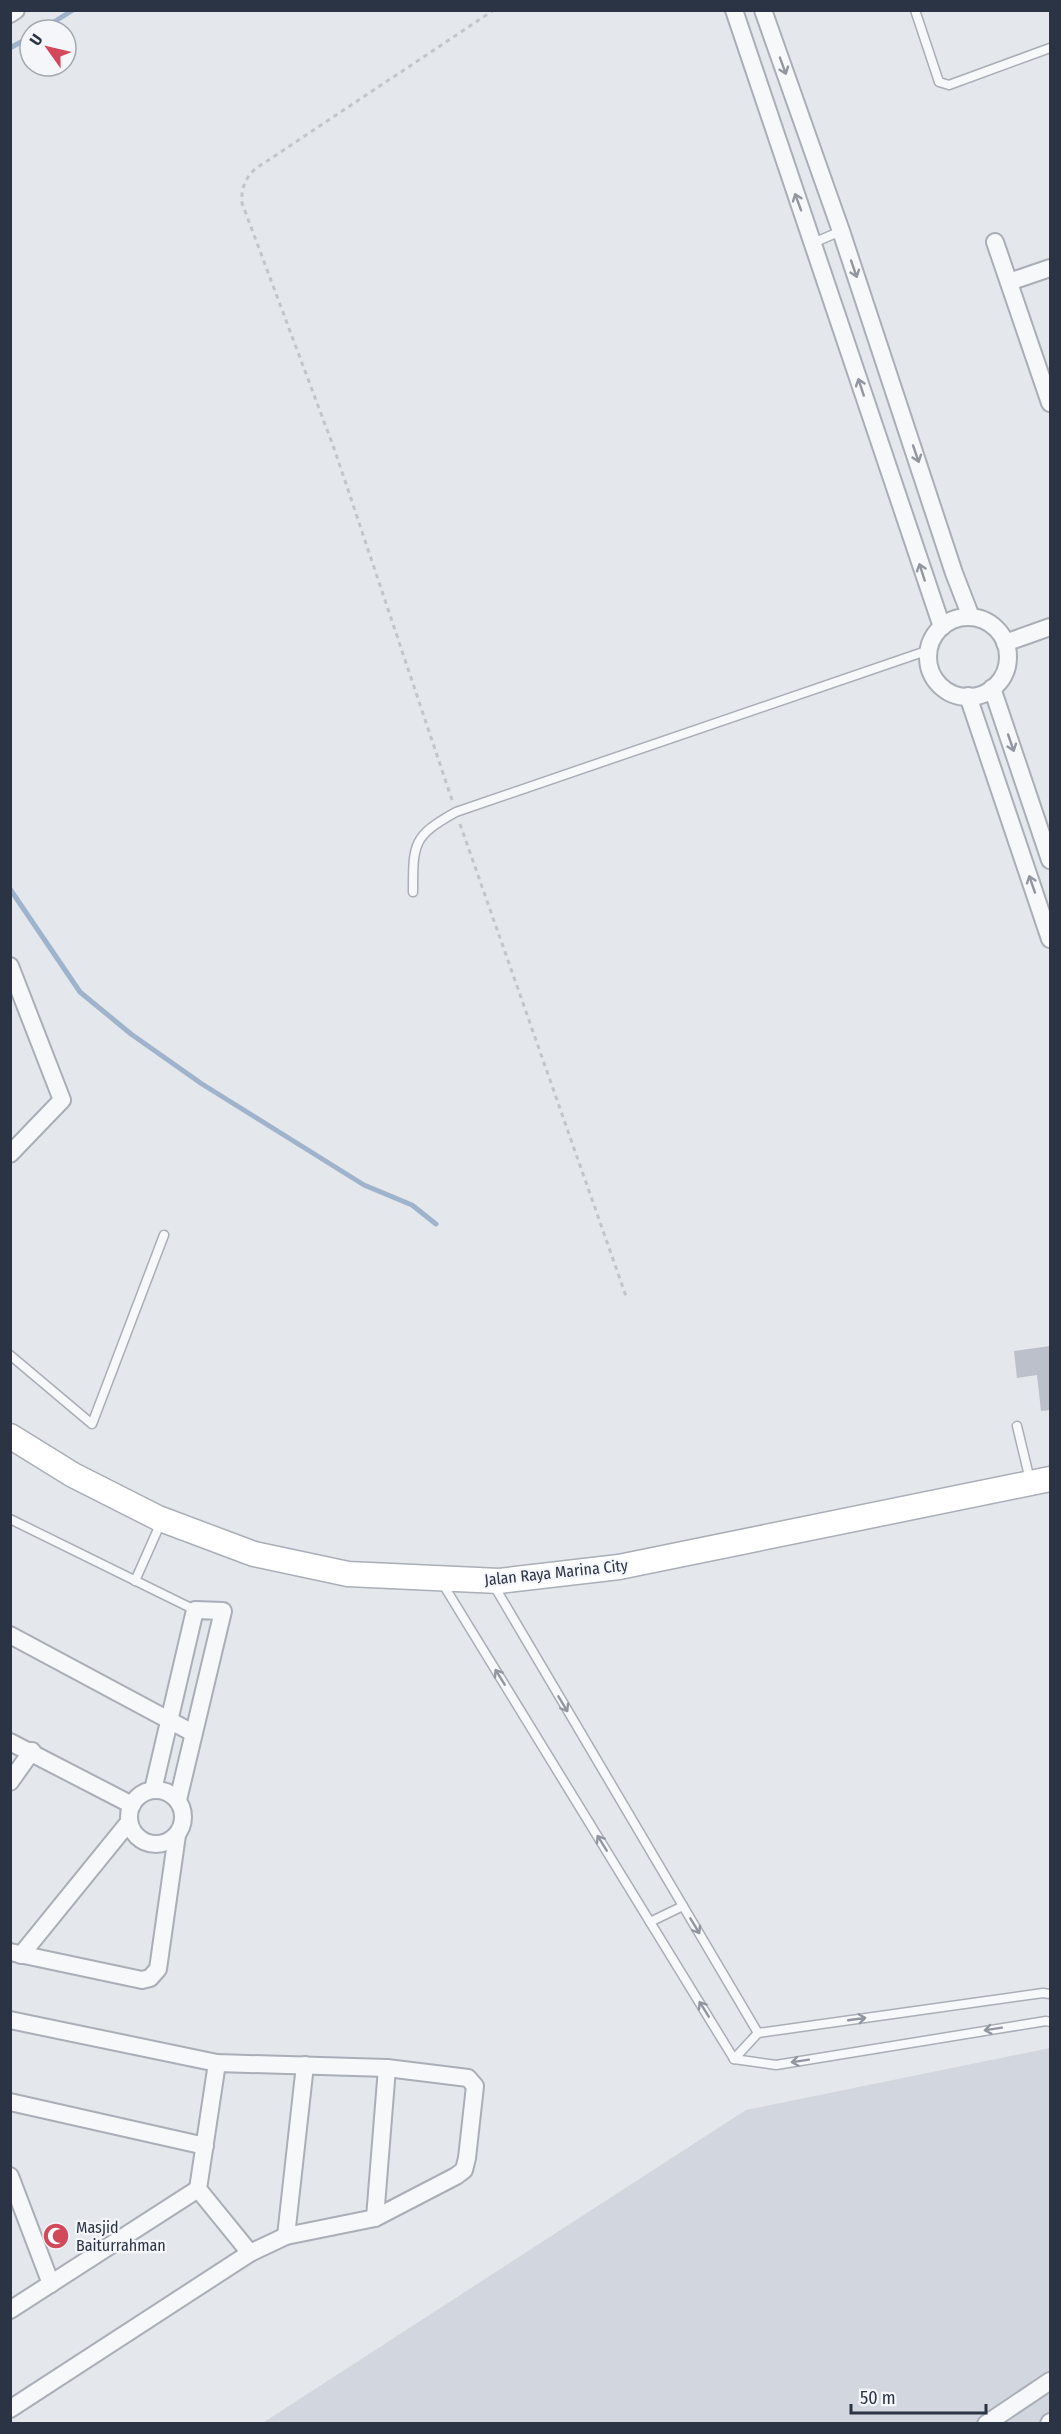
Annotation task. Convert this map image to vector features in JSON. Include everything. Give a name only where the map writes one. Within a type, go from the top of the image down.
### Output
[{"type":"main road","name":"Jalan Raya Marina City","points":[[10,1436],[73,1475],[162,1520],[254,1554],[348,1574],[491,1581],[619,1567],[1041,1481]]},
{"type":"street","points":[[10,14],[16,10]]},
{"type":"street","points":[[734,10],[942,627]]},
{"type":"street","points":[[763,10],[841,231],[954,573],[971,617]]},
{"type":"street","points":[[995,242],[1050,403]]},
{"type":"street","points":[[1009,282],[1050,268]]},
{"type":"street","points":[[971,617],[992,625],[1000,633],[1005,643],[1007,663],[999,681],[992,688],[980,694],[968,696],[954,694],[942,687],[934,677],[929,664],[929,650],[933,637],[942,627],[951,621],[971,617]]},
{"type":"street","points":[[1005,643],[1050,627]]},
{"type":"street","points":[[992,688],[1050,860]]},
{"type":"street","points":[[968,696],[1050,939]]},
{"type":"street","points":[[10,966],[62,1100],[12,1151]]},
{"type":"street","points":[[153,1790],[195,1610],[223,1611],[178,1800],[184,1817],[177,1835],[158,1969],[150,1978],[142,1980],[16,1953],[129,1822],[132,1805],[137,1797],[153,1790],[162,1790],[178,1800]]},
{"type":"street","points":[[10,1635],[193,1733]]},
{"type":"street","points":[[10,1742],[32,1751],[132,1805]]},
{"type":"street","points":[[10,1782],[32,1751]]},
{"type":"street","points":[[129,1822],[138,1837],[153,1844],[170,1840],[177,1835]]},
{"type":"street","points":[[10,2020],[217,2063],[387,2068],[468,2078],[475,2086],[467,2158],[464,2170],[456,2176],[375,2218],[286,2236],[250,2253],[10,2409]]},
{"type":"street","points":[[10,2310],[198,2189],[217,2063]]},
{"type":"street","points":[[286,2236],[305,2065]]},
{"type":"street","points":[[375,2218],[387,2068]]},
{"type":"street","points":[[10,2102],[205,2146]]},
{"type":"street","points":[[10,2176],[51,2284]]},
{"type":"street","points":[[198,2189],[250,2253]]},
{"type":"street","points":[[986,2424],[1050,2381]]},
{"type":"lane","points":[[915,10],[939,81],[944,84],[949,85],[1050,48]]},
{"type":"lane","points":[[813,243],[841,231]]},
{"type":"lane","points":[[413,892],[413,863],[419,838],[437,823],[456,812],[929,650]]},
{"type":"lane","points":[[10,1355],[92,1424],[164,1235]]},
{"type":"lane","points":[[1017,1426],[1041,1481]]},
{"type":"lane","points":[[10,1520],[195,1610]]},
{"type":"lane","points":[[135,1581],[162,1520]]},
{"type":"lane","points":[[439,1578],[734,2059]]},
{"type":"lane","points":[[491,1581],[758,2033]]},
{"type":"lane","points":[[650,1922],[683,1906]]},
{"type":"lane","points":[[734,2059],[758,2033],[1042,1993],[1050,1994]]},
{"type":"lane","points":[[734,2059],[776,2065],[1046,2020],[1050,2022]]},
{"type":"path","points":[[494,10],[255,169],[248,176],[242,193],[242,203],[336,451],[456,812],[627,1299]]},
{"type":"shaded area","points":[[1050,2048],[1050,2423],[261,2424],[746,2110]]},
{"type":"building","points":[[1050,1346],[1050,1410],[1041,1411],[1037,1375],[1017,1378],[1014,1351]]},
{"type":"waterway","points":[[60,18],[73,10]]},
{"type":"waterway","points":[[10,48],[18,44]]},
{"type":"waterway","points":[[10,889],[80,992],[131,1034],[202,1084],[364,1185],[412,1205],[436,1224]]},
{"type":"place","name":"Masjid Baiturrahman","points":[[56,2236]]}]
